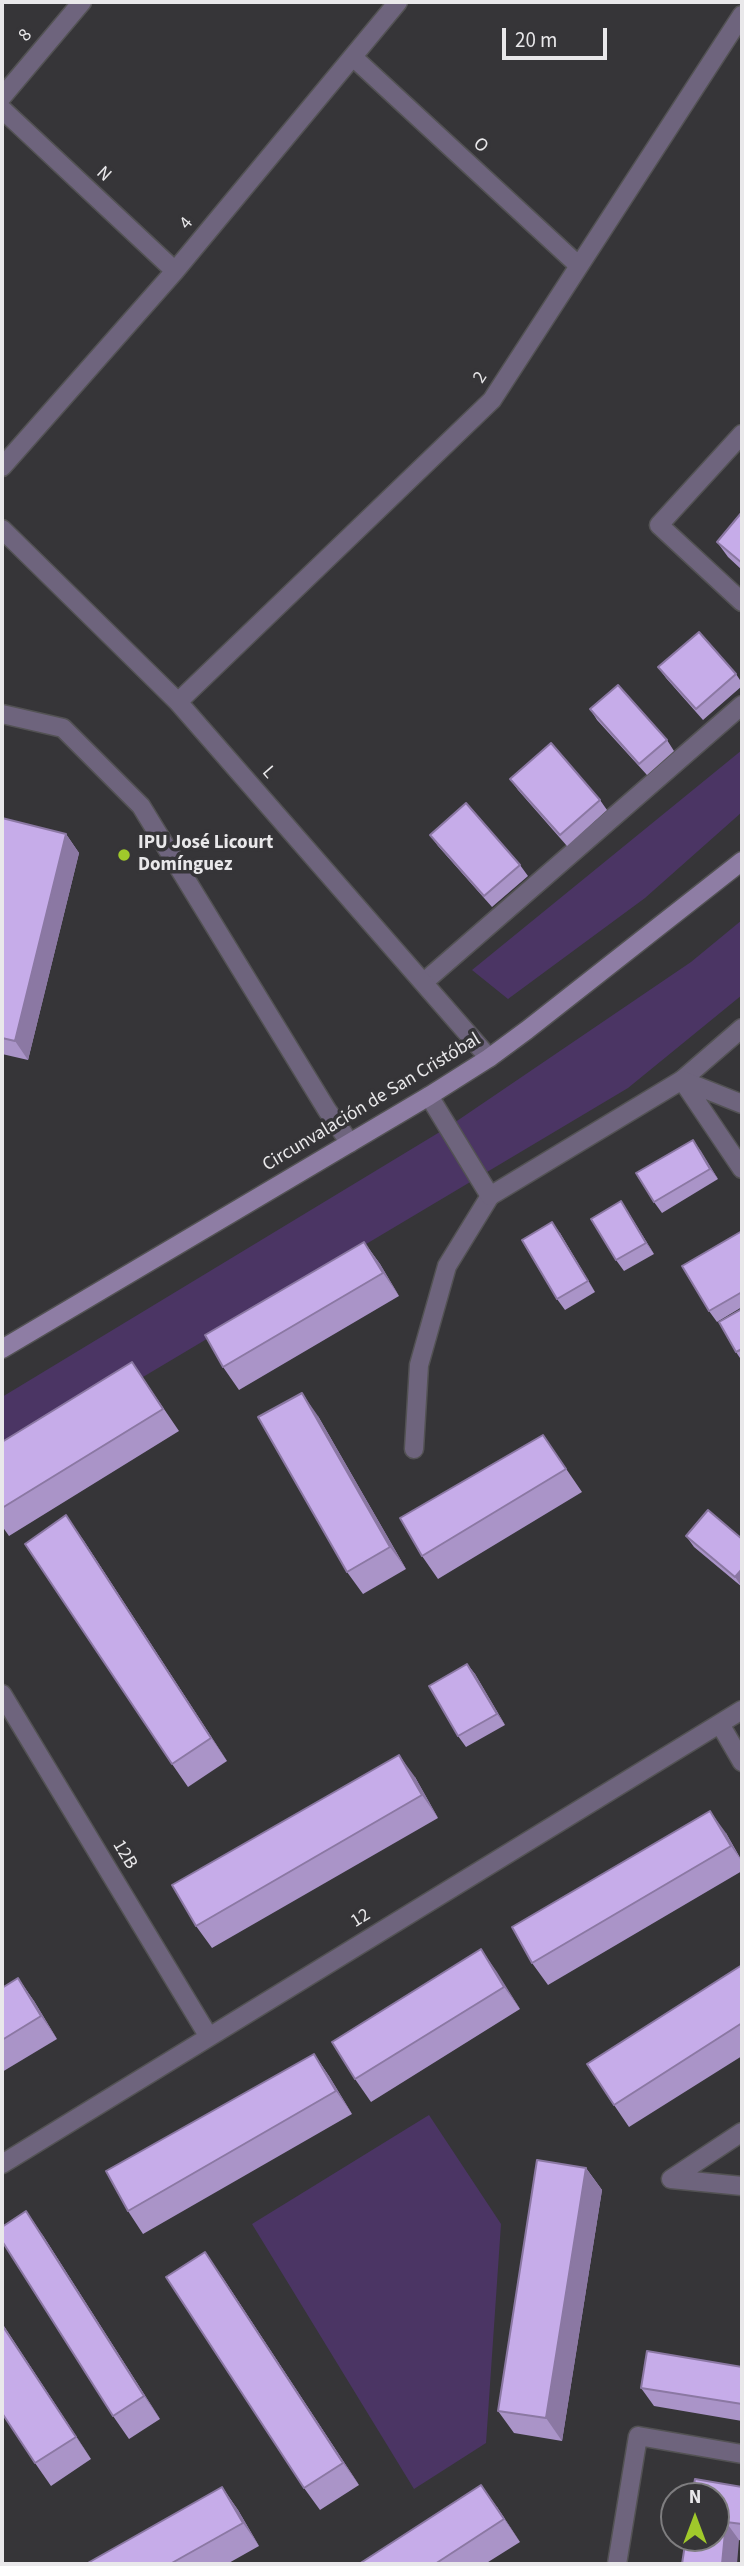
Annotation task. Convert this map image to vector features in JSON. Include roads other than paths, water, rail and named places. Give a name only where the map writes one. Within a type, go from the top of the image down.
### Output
[{"type":"main road","name":"Circunvalación de San Cristóbal","points":[[2,1349],[489,1058],[742,861]]},
{"type":"street","name":"8","points":[[2,97],[82,2]]},
{"type":"street","name":"4","points":[[2,467],[175,271],[398,2]]},
{"type":"street","points":[[736,2],[742,7]]},
{"type":"street","name":"2","points":[[178,702],[492,400],[742,15]]},
{"type":"street","name":"O","points":[[354,57],[578,265]]},
{"type":"street","name":"N","points":[[2,109],[175,271]]},
{"type":"street","points":[[742,434],[659,524],[742,602]]},
{"type":"street","name":"L","points":[[2,529],[178,702],[489,1058]]},
{"type":"street","points":[[424,982],[742,705]]},
{"type":"street","points":[[2,714],[63,728],[141,806],[327,1110],[350,1143]]},
{"type":"street","points":[[414,1449],[419,1365],[447,1266],[490,1196],[682,1080],[742,1028]]},
{"type":"street","points":[[682,1080],[742,1104]]},
{"type":"street","points":[[682,1080],[742,1169]]},
{"type":"street","points":[[429,1096],[490,1196]]},
{"type":"street","name":"12B","points":[[2,1694],[209,2037]]},
{"type":"street","name":"12","points":[[2,2164],[742,1710]]},
{"type":"street","points":[[720,1724],[742,1762]]},
{"type":"street","points":[[742,2132],[671,2179],[742,2186]]},
{"type":"street","points":[[617,2564],[638,2436],[742,2454]]},
{"type":"place","name":"IPU José Licourt Domínguez","points":[[124,855]]}]
